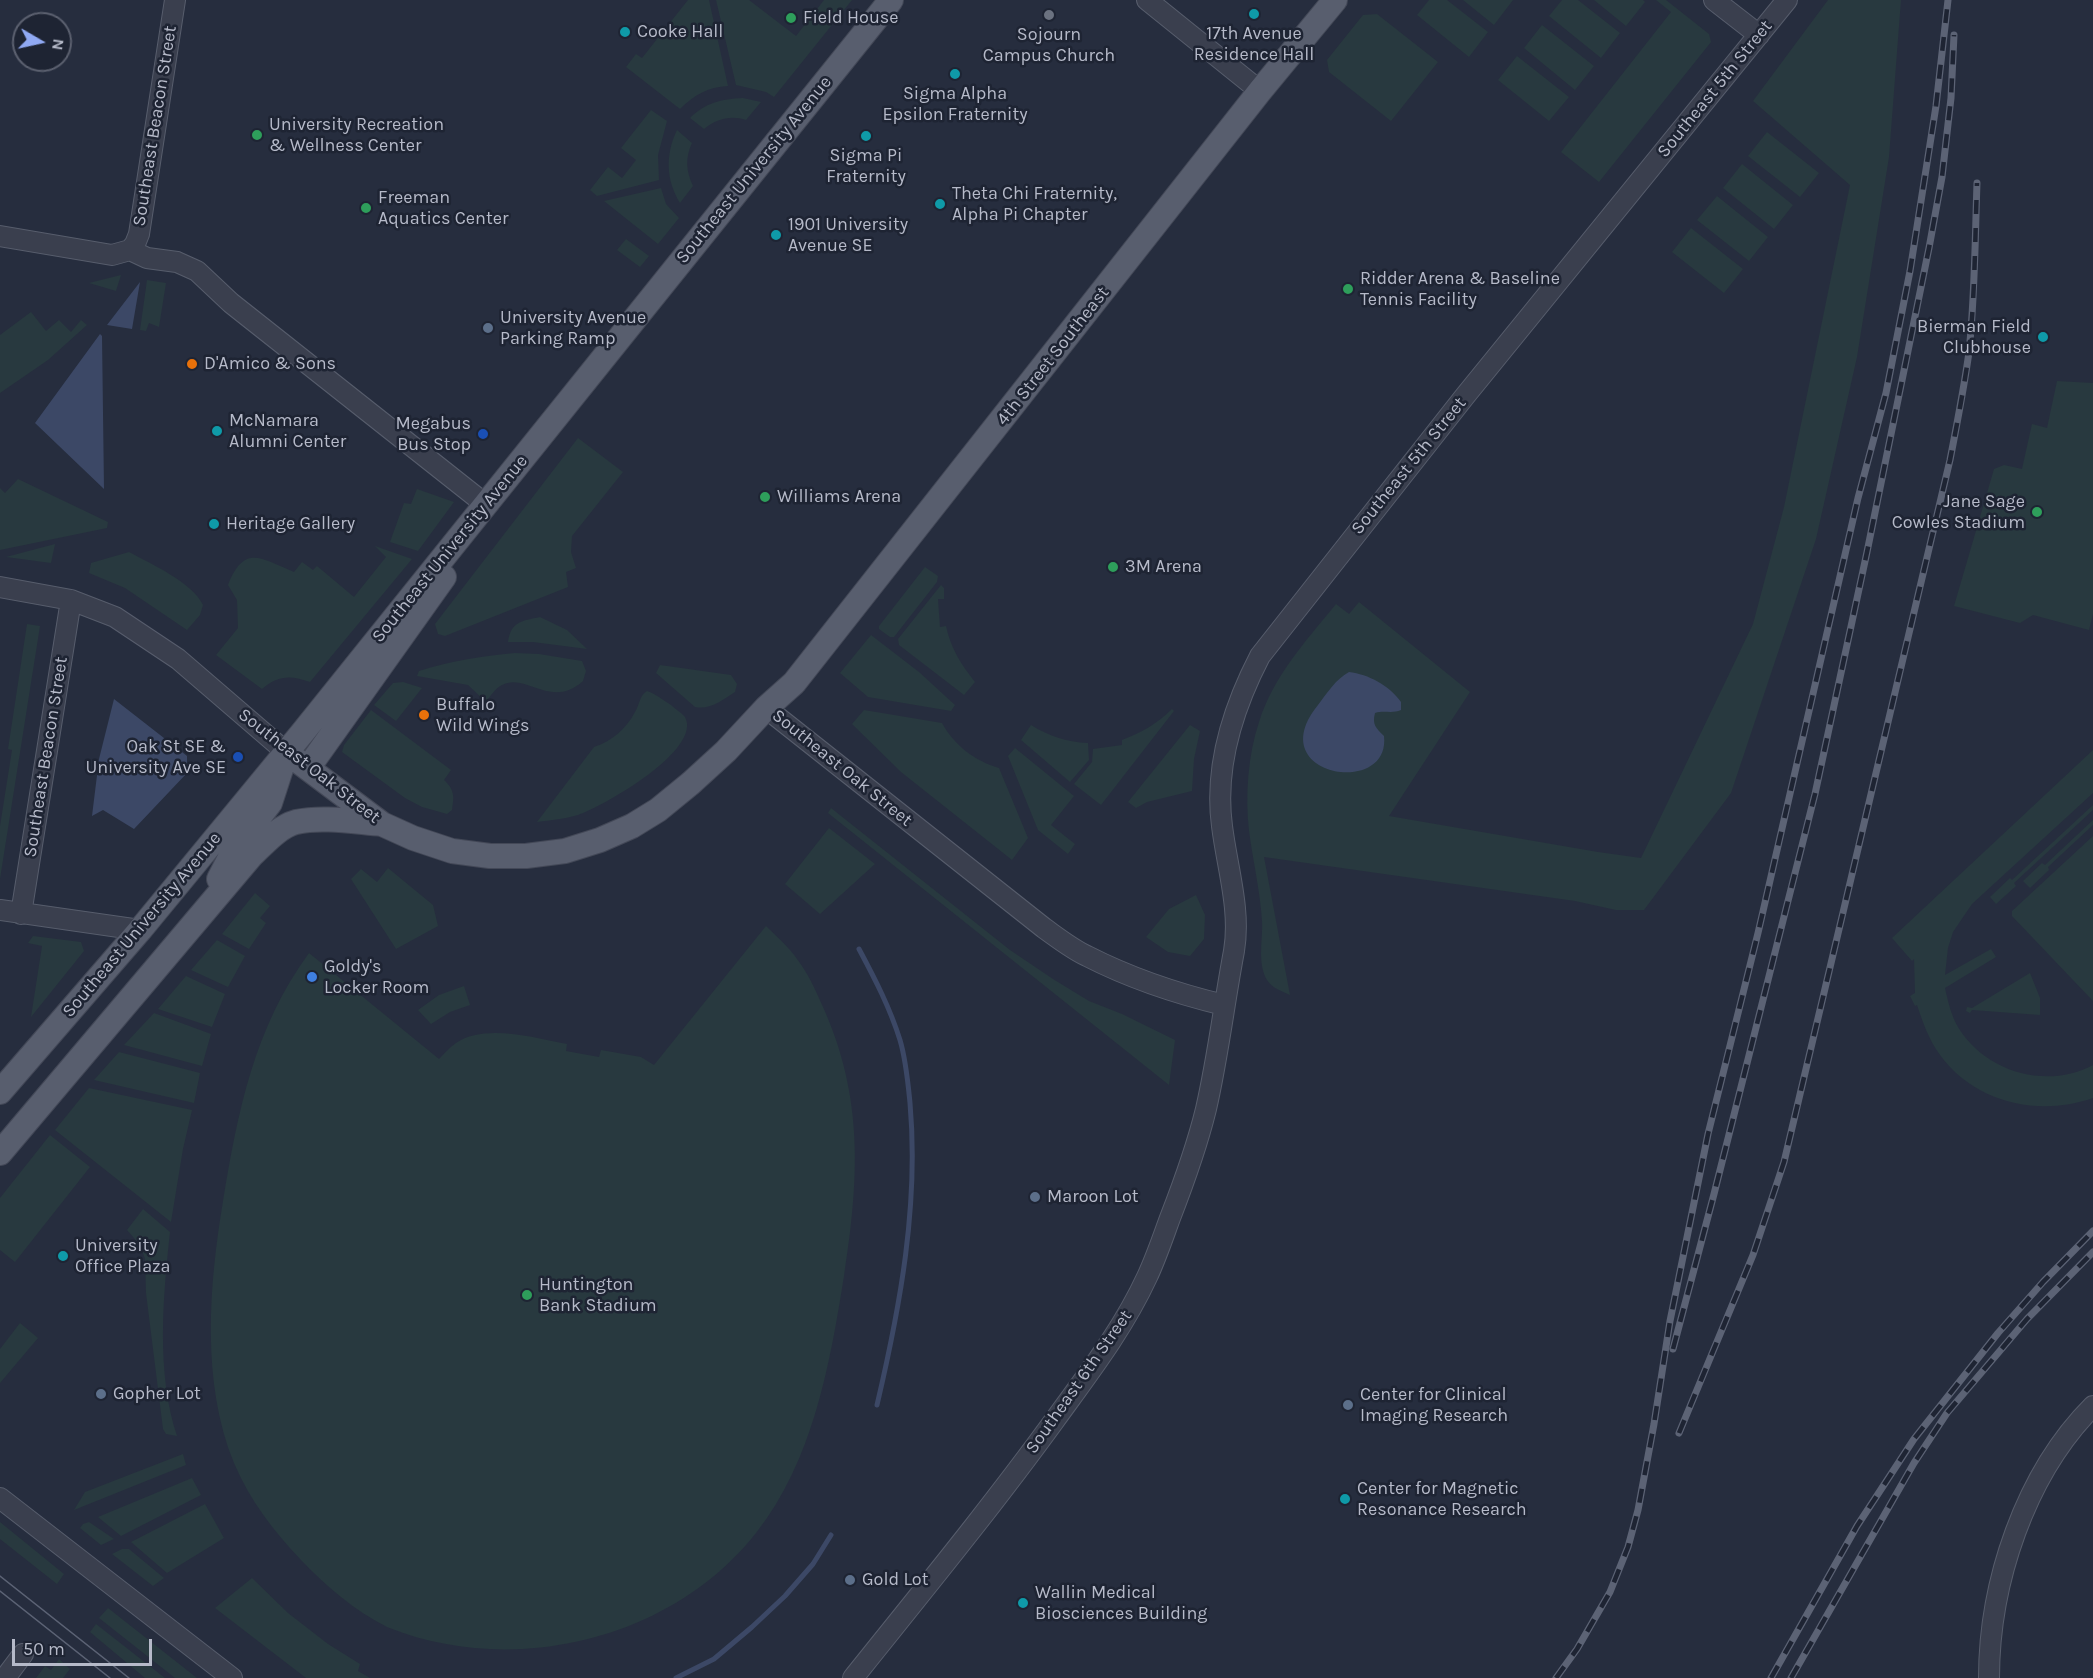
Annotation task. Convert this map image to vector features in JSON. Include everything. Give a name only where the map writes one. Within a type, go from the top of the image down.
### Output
[{"type":"main road","name":"Southeast University Avenue","points":[[0,1092],[140,930],[286,752],[891,0]]},
{"type":"main road","name":"4th Street Southeast","points":[[766,708],[802,674],[1260,91],[1335,0]]},
{"type":"main road","points":[[308,768],[438,589],[485,504]]},
{"type":"main road","name":"Southeast Oak Street","points":[[286,752],[382,824],[413,838],[452,852],[490,856],[526,856],[565,851],[632,826],[676,798],[726,751],[766,708]]},
{"type":"main road","points":[[194,925],[234,850],[270,803],[286,752]]},
{"type":"main road","points":[[0,1153],[251,856],[275,834],[295,822],[327,820],[382,824]]},
{"type":"street","name":"Southeast Beacon Street","points":[[130,250],[139,234],[175,0]]},
{"type":"street","points":[[1147,0],[1260,91]]},
{"type":"street","points":[[1714,0],[1759,35]]},
{"type":"street","name":"Southeast 5th Street","points":[[1224,1005],[1234,948],[1236,919],[1221,823],[1222,774],[1229,728],[1238,702],[1260,656],[1478,379],[1787,0]]},
{"type":"street","points":[[0,236],[112,255],[130,250],[147,258],[177,262],[197,271],[231,303],[485,504]]},
{"type":"street","name":"Southeast Oak Street","points":[[0,587],[71,600],[115,617],[178,659],[286,752]]},
{"type":"street","name":"Southeast Beacon Street","points":[[21,914],[71,600]]},
{"type":"street","name":"Southeast Oak Street","points":[[766,708],[1044,928],[1086,956],[1194,998],[1224,1005]]},
{"type":"street","points":[[0,910],[140,930]]},
{"type":"street","name":"Southeast 6th Street","points":[[853,1678],[992,1505],[1108,1347],[1130,1310],[1148,1275],[1185,1180],[1206,1110],[1224,1005]]},
{"type":"street","points":[[1989,1678],[1995,1602],[2014,1535],[2045,1470],[2081,1418],[2093,1406]]},
{"type":"street","points":[[0,1498],[232,1678]]},
{"type":"street","points":[[5,1678],[23,1654]]},
{"type":"shaded area","points":[[688,0],[709,0],[728,86],[702,93],[680,109],[626,67],[636,54],[642,58]]},
{"type":"shaded area","points":[[716,0],[749,0],[796,36],[824,0],[852,0],[774,97],[766,92],[736,85]]},
{"type":"shaded area","points":[[1429,0],[1447,0],[1488,32],[1469,57],[1417,15]]},
{"type":"shaded area","points":[[1463,0],[1513,0],[1494,25]]},
{"type":"shaded area","points":[[1562,0],[1578,0],[1620,33],[1601,58],[1549,16]]},
{"type":"shaded area","points":[[1594,0],[1643,0],[1645,2],[1626,26]]},
{"type":"shaded area","points":[[1656,0],[1666,0],[1709,34],[1711,42],[1599,182],[1561,152],[1671,12]]},
{"type":"shaded area","points":[[1828,0],[1901,0],[1889,157],[1857,357],[1816,539],[1731,793],[1644,910],[1616,910],[1575,901],[1264,857],[1290,995],[1277,989],[1267,980],[1262,966],[1261,910],[1248,818],[1250,762],[1259,722],[1273,689],[1302,645],[1336,604],[1349,614],[1359,602],[1470,692],[1389,816],[1641,858],[1753,624],[1784,507],[1850,185],[1753,101]]},
{"type":"shaded area","points":[[1377,14],[1438,62],[1391,121],[1329,72],[1327,60],[1363,15]]},
{"type":"shaded area","points":[[1542,25],[1594,66],[1575,90],[1524,48]]},
{"type":"shaded area","points":[[1517,56],[1569,97],[1549,121],[1498,80]]},
{"type":"shaded area","points":[[743,98],[761,102],[746,120],[724,119],[704,129],[690,118],[714,103]]},
{"type":"shaded area","points":[[651,110],[667,121],[658,155],[659,180],[597,196],[590,190],[608,167],[622,178],[636,160],[621,148]]},
{"type":"shaded area","points":[[677,130],[692,143],[687,164],[693,186],[680,203],[672,185],[669,167],[670,149]]},
{"type":"shaded area","points":[[1767,132],[1819,173],[1800,197],[1748,156]]},
{"type":"shaded area","points":[[1742,164],[1793,205],[1774,229],[1723,188]]},
{"type":"shaded area","points":[[661,188],[666,204],[679,218],[658,244],[604,201]]},
{"type":"shaded area","points":[[1717,196],[1768,237],[1749,261],[1697,220]]},
{"type":"shaded area","points":[[1691,228],[1743,269],[1724,293],[1672,252]]},
{"type":"shaded area","points":[[626,239],[649,256],[640,267],[617,250]]},
{"type":"shaded area","points":[[121,275],[116,291],[89,283]]},
{"type":"shaded area","points":[[147,280],[166,283],[159,327],[149,323],[146,331],[140,330]]},
{"type":"shaded area","points":[[31,312],[46,331],[59,320],[71,332],[81,320],[87,325],[48,360],[0,393],[0,335]]},
{"type":"shaded area","name":"Jane Sage Cowles Stadium","points":[[2057,381],[2093,383],[2093,614],[2089,630],[2033,615],[2020,623],[1954,606],[1994,469],[2004,465],[2022,469],[2032,424],[2047,428]]},
{"type":"shaded area","points":[[578,438],[623,472],[572,536],[571,552],[576,568],[566,572],[568,587],[445,636],[438,634],[435,624]]},
{"type":"shaded area","points":[[18,479],[108,522],[107,528],[0,550],[0,488],[5,493]]},
{"type":"shaded area","points":[[417,489],[454,502],[418,551],[390,542],[404,503],[411,504]]},
{"type":"shaded area","points":[[55,544],[51,563],[6,557]]},
{"type":"shaded area","points":[[375,546],[412,559],[310,682],[297,678],[285,678],[274,681],[262,689],[216,655],[238,628],[237,600],[228,585],[241,563],[248,559],[263,559],[294,572],[302,562],[313,570],[317,566],[354,597],[386,557]]},
{"type":"shaded area","points":[[129,552],[181,581],[198,597],[203,605],[200,615],[187,630],[125,588],[89,573],[91,563]]},
{"type":"shaded area","points":[[925,567],[938,576],[937,582],[894,637],[890,637],[879,629],[879,626]]},
{"type":"shaded area","points":[[941,585],[944,588],[944,599],[938,599],[940,627],[946,626],[957,656],[975,682],[964,695],[899,645],[898,639]]},
{"type":"shaded area","points":[[540,617],[567,630],[587,649],[533,642],[508,642],[509,635],[518,623]]},
{"type":"shaded area","points":[[27,624],[40,626],[0,879],[0,826],[12,750],[8,749]]},
{"type":"shaded area","points":[[871,635],[919,672],[955,705],[951,711],[868,697],[840,673]]},
{"type":"shaded area","points":[[515,653],[539,654],[582,661],[586,671],[583,681],[571,689],[560,692],[550,692],[511,682],[497,688],[486,702],[468,685],[417,676],[419,671],[442,664]]},
{"type":"shaded area","points":[[660,665],[731,675],[737,684],[735,692],[711,706],[695,707],[656,673]]},
{"type":"shaded area","points":[[403,682],[422,688],[396,721],[374,705],[393,683]]},
{"type":"shaded area","points":[[647,691],[671,705],[685,717],[687,730],[679,745],[647,775],[607,801],[578,815],[537,822],[594,747],[613,738],[627,724],[637,709],[642,695]]},
{"type":"shaded area","points":[[1172,709],[1174,711],[1101,805],[1074,784],[1092,762],[1093,749],[1122,745],[1122,740],[1149,727]]},
{"type":"shaded area","points":[[371,710],[451,770],[444,780],[452,790],[453,797],[452,810],[447,814],[422,807],[405,798],[342,752],[344,745]]},
{"type":"shaded area","points":[[864,710],[942,723],[966,751],[999,768],[1028,838],[1012,860],[901,772],[852,724]]},
{"type":"shaded area","points":[[1031,725],[1058,738],[1088,743],[1089,760],[1070,782],[1021,740]]},
{"type":"shaded area","points":[[1190,725],[1200,731],[1194,759],[1192,791],[1147,802],[1136,808],[1128,802]]},
{"type":"shaded area","points":[[1015,748],[1074,796],[1051,825],[1075,844],[1068,854],[1038,830],[1008,756]]},
{"type":"shaded area","points":[[2093,750],[2093,793],[1972,904],[1953,932],[1948,948],[1945,975],[1991,949],[1996,957],[1945,988],[1958,1027],[1970,1043],[1984,1055],[2000,1065],[2037,1076],[2056,1076],[2093,1065],[2093,1098],[2072,1104],[2051,1106],[2009,1102],[1971,1085],[1940,1055],[1929,1037],[1917,1005],[1915,1006],[1910,996],[1915,993],[1914,959],[1912,961],[1892,938]]},
{"type":"shaded area","points":[[2093,805],[2093,810],[2014,883],[2016,886],[1996,904],[1990,897],[2010,878],[2012,880]]},
{"type":"shaded area","points":[[831,808],[1010,950],[1053,979],[1089,1001],[1175,1040],[1169,1085],[828,813]]},
{"type":"shaded area","points":[[2093,820],[2093,825],[2048,867],[2049,870],[2030,888],[2023,881],[2042,863],[2045,865]]},
{"type":"shaded area","points":[[829,828],[875,864],[820,914],[785,884]]},
{"type":"shaded area","points":[[2093,836],[2093,1001],[2012,916],[2012,911]]},
{"type":"shaded area","points":[[388,868],[433,905],[438,926],[396,949],[351,879],[361,869],[377,882]]},
{"type":"shaded area","points":[[255,893],[270,906],[260,918],[266,923],[249,949],[222,934]]},
{"type":"shaded area","points":[[1196,895],[1205,915],[1204,939],[1190,956],[1168,952],[1146,937],[1169,909]]},
{"type":"shaded area","name":"Huntington Bank Stadium","points":[[766,926],[794,955],[812,982],[836,1041],[846,1074],[852,1107],[855,1173],[844,1276],[825,1377],[805,1443],[776,1505],[756,1533],[721,1570],[681,1600],[636,1623],[587,1639],[537,1648],[486,1649],[436,1642],[375,1621],[352,1606],[320,1579],[291,1549],[263,1514],[234,1463],[223,1432],[216,1400],[212,1367],[212,1299],[218,1233],[229,1168],[251,1071],[274,1011],[290,981],[309,953],[439,1059],[454,1045],[468,1037],[495,1033],[567,1044],[566,1051],[599,1057],[601,1050],[641,1057],[654,1065]]},
{"type":"shaded area","points":[[33,936],[81,942],[84,951],[31,1017],[42,946],[28,943]]},
{"type":"shaded area","points":[[217,940],[245,956],[228,987],[191,970]]},
{"type":"shaded area","points":[[2030,973],[2040,998],[2040,1015],[1966,1011],[1967,1007],[1972,1008]]},
{"type":"shaded area","points":[[186,976],[225,994],[212,1027],[158,1009]]},
{"type":"shaded area","points":[[464,986],[470,1005],[450,1012],[431,1024],[418,1010],[439,995]]},
{"type":"shaded area","points":[[154,1013],[211,1034],[202,1066],[124,1045]]},
{"type":"shaded area","points":[[119,1052],[200,1073],[194,1103],[94,1080]]},
{"type":"shaded area","points":[[89,1088],[192,1110],[171,1222],[55,1130]]},
{"type":"shaded area","points":[[50,1135],[90,1167],[15,1262],[0,1250],[0,1198]]},
{"type":"shaded area","points":[[143,1209],[170,1232],[163,1334],[166,1386],[177,1436],[166,1434],[163,1429],[146,1293],[145,1259],[140,1245],[127,1230]]},
{"type":"shaded area","points":[[20,1323],[38,1338],[0,1383],[0,1349]]},
{"type":"shaded area","points":[[183,1454],[186,1465],[74,1510],[85,1492]]},
{"type":"shaded area","points":[[192,1478],[201,1495],[121,1536],[98,1517]]},
{"type":"shaded area","points":[[205,1504],[224,1538],[167,1573],[131,1542]]},
{"type":"shaded area","points":[[0,1522],[64,1574],[57,1584],[0,1539]]},
{"type":"shaded area","points":[[89,1522],[114,1539],[101,1545],[80,1528]]},
{"type":"shaded area","points":[[122,1549],[129,1549],[164,1578],[153,1586],[112,1554]]},
{"type":"shaded area","points":[[252,1578],[288,1613],[328,1644],[360,1664],[358,1671],[370,1678],[306,1678],[215,1608]]},
{"type":"shaded area","points":[[108,1608],[197,1678],[175,1678],[99,1618]]},
{"type":"shaded area","points":[[96,1624],[165,1678],[145,1678],[90,1632]]},
{"type":"shaded area","points":[[59,1659],[70,1669],[63,1678],[36,1678],[45,1666],[51,1670]]},
{"type":"water","points":[[140,282],[132,329],[107,325]]},
{"type":"water","points":[[100,334],[102,336],[104,489],[35,423]]},
{"type":"water","points":[[1349,672],[1364,675],[1378,682],[1401,702],[1401,710],[1375,713],[1375,726],[1384,736],[1381,755],[1368,767],[1351,772],[1332,770],[1315,762],[1305,749],[1304,729],[1328,691]]},
{"type":"water","points":[[114,699],[187,756],[187,773],[134,829],[103,810],[92,816],[99,759]]},
{"type":"waterway","points":[[859,949],[887,1005],[900,1040],[908,1080],[912,1141],[910,1218],[906,1256],[877,1405]]},
{"type":"waterway","points":[[676,1678],[714,1659],[752,1627],[785,1596],[813,1564],[831,1535]]},
{"type":"tram line","points":[[0,1576],[129,1678]]},
{"type":"tram line","points":[[0,1591],[110,1678]]},
{"type":"railway","points":[[1556,1678],[1577,1649],[1610,1592],[1628,1547],[1638,1510],[1670,1321],[1708,1134],[1758,933],[1858,498],[1886,393],[1910,271],[1936,106],[1948,0]]},
{"type":"railway","points":[[1673,1349],[1815,794],[1867,552],[1942,177],[1951,98],[1954,35]]},
{"type":"railway","points":[[1679,1433],[1753,1255],[1784,1162],[1950,460],[1969,352],[1974,289],[1977,183]]},
{"type":"railway","points":[[1771,1678],[1857,1526],[1914,1439],[1998,1333],[2043,1282],[2093,1231]]},
{"type":"railway","points":[[1791,1678],[1914,1463],[1947,1413],[2027,1319],[2093,1252]]},
{"type":"place","name":"17th Avenue Residence Hall","points":[[1254,14]]},
{"type":"place","name":"Sojourn Campus Church","points":[[1049,15]]},
{"type":"place","name":"Field House","points":[[791,18]]},
{"type":"place","name":"Cooke Hall","points":[[625,32]]},
{"type":"place","name":"Sigma Alpha Epsilon Fraternity","points":[[955,74]]},
{"type":"place","name":"University Recreation & Wellness Center","points":[[257,135]]},
{"type":"place","name":"Sigma Pi Fraternity","points":[[866,136]]},
{"type":"place","name":"Theta Chi Fraternity, Alpha Pi Chapter","points":[[940,204]]},
{"type":"place","name":"Freeman Aquatics Center","points":[[366,208]]},
{"type":"place","name":"1901 University Avenue SE","points":[[776,235]]},
{"type":"place","name":"Ridder Arena & Baseline Tennis Facility","points":[[1348,289]]},
{"type":"place","name":"University Avenue Parking Ramp","points":[[488,328]]},
{"type":"place","name":"Bierman Field Clubhouse","points":[[2043,337]]},
{"type":"place","name":"D'Amico & Sons","points":[[192,364]]},
{"type":"place","name":"McNamara Alumni Center","points":[[217,431]]},
{"type":"place","name":"Megabus Bus Stop","points":[[483,434]]},
{"type":"place","name":"Williams Arena","points":[[765,497]]},
{"type":"place","name":"Jane Sage Cowles Stadium","points":[[2037,512]]},
{"type":"place","name":"Heritage Gallery","points":[[214,524]]},
{"type":"place","name":"3M Arena","points":[[1113,567]]},
{"type":"place","name":"Buffalo Wild Wings","points":[[424,715]]},
{"type":"place","name":"Oak St SE & University Ave SE","points":[[238,757]]},
{"type":"place","name":"Goldy's Locker Room","points":[[312,977]]},
{"type":"place","name":"Maroon Lot","points":[[1035,1197]]},
{"type":"place","name":"University Office Plaza","points":[[63,1256]]},
{"type":"place","name":"Huntington Bank Stadium","points":[[527,1295]]},
{"type":"place","name":"Gopher Lot","points":[[101,1394]]},
{"type":"place","name":"Center for Clinical Imaging Research","points":[[1348,1405]]},
{"type":"place","name":"Center for Magnetic Resonance Research","points":[[1345,1499]]},
{"type":"place","name":"Gold Lot","points":[[850,1580]]},
{"type":"place","name":"Wallin Medical Biosciences Building","points":[[1023,1603]]}]
